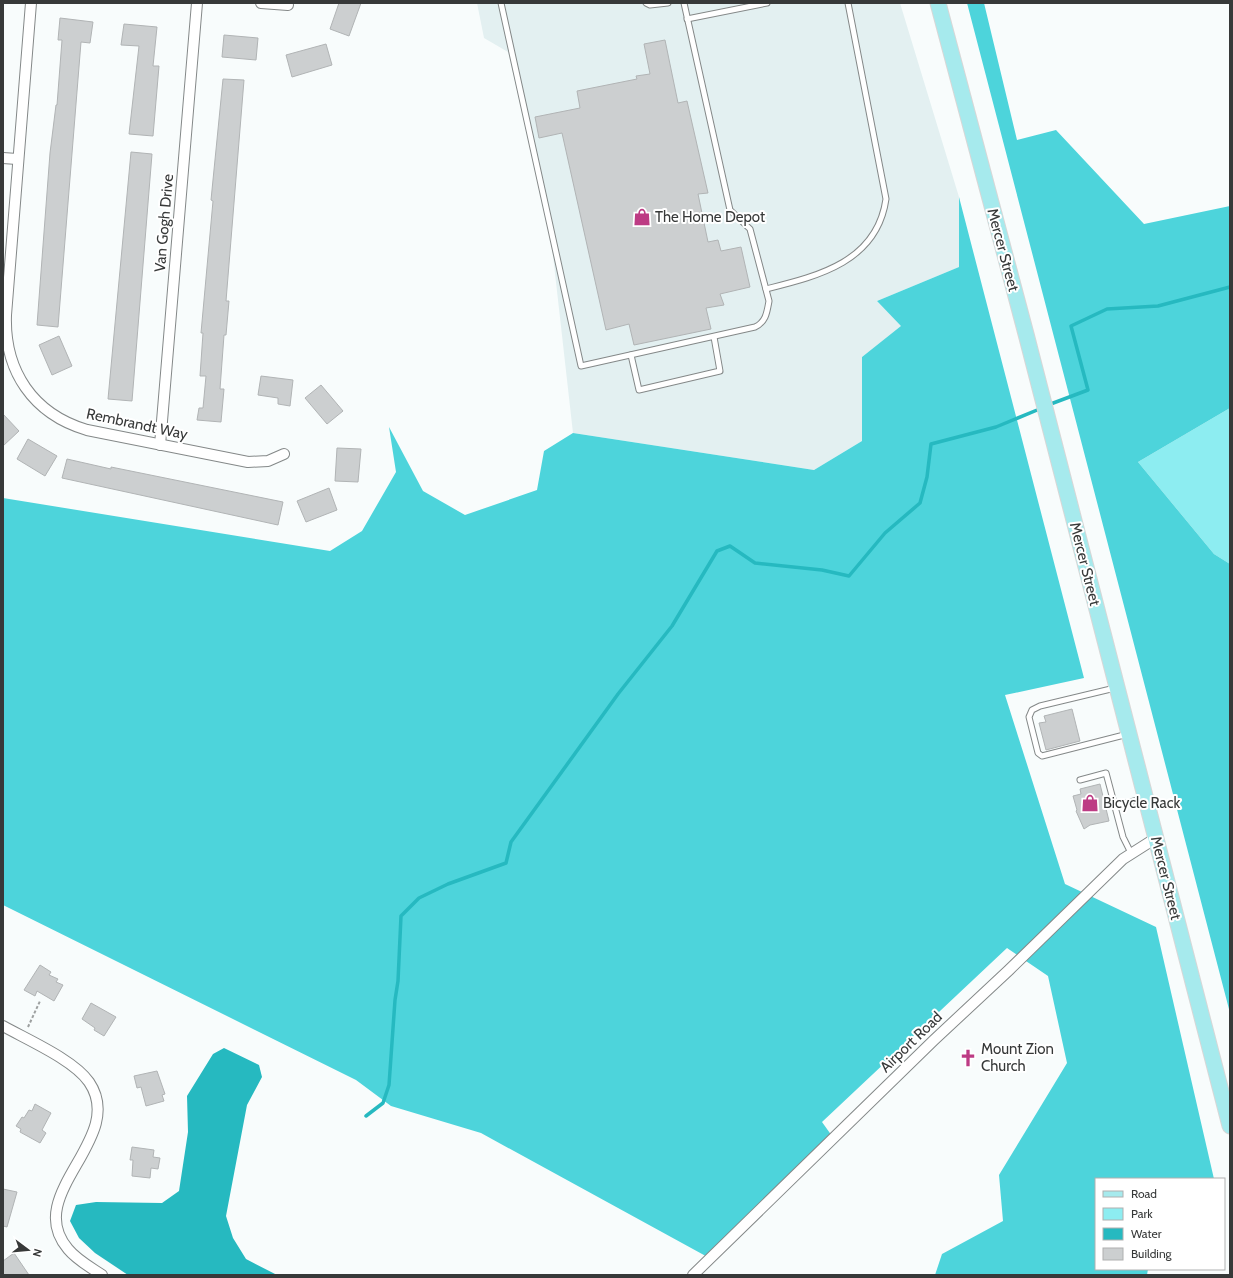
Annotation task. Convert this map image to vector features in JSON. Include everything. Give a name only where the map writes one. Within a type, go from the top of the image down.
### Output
[{"type":"main road","name":"Mercer Street","points":[[938,3],[1230,1126]]},
{"type":"street","name":"Rembrandt Way","points":[[31,3],[17,159],[5,327],[9,356],[16,372],[25,387],[42,406],[67,423],[94,432],[253,462],[268,461],[284,454]]},
{"type":"street","name":"Van Gogh Drive","points":[[160,445],[197,3]]},
{"type":"street","points":[[260,3],[288,5]]},
{"type":"street","points":[[3,158],[17,159]]},
{"type":"street","name":"Airport Road","points":[[700,1273],[934,1040],[1131,853],[1156,838]]},
{"type":"street","points":[[3,1026],[78,1070],[90,1082],[95,1093],[98,1113],[95,1129],[61,1192],[57,1220],[60,1235],[67,1249],[102,1275]]},
{"type":"lane","points":[[501,3],[581,366],[755,327],[764,321],[769,301],[766,289],[750,229],[730,210],[684,3]]},
{"type":"lane","points":[[646,3],[650,5],[668,3]]},
{"type":"lane","points":[[687,19],[767,3]]},
{"type":"lane","points":[[766,289],[825,273],[857,254],[874,233],[885,208],[886,199],[848,3]]},
{"type":"lane","points":[[631,355],[639,390],[720,371],[714,336]]},
{"type":"lane","points":[[1117,687],[1040,706],[1032,710],[1029,717],[1038,753],[1042,756],[1129,733]]},
{"type":"lane","points":[[1080,780],[1106,773],[1114,806],[1131,853]]},
{"type":"lane","points":[[1114,806],[1145,798]]},
{"type":"path","points":[[28,1027],[40,1001]]},
{"type":"shaded area","points":[[477,3],[900,3],[959,197],[959,267],[877,301],[902,326],[862,357],[862,441],[814,470],[573,433],[550,229],[508,52],[484,38]]},
{"type":"shaded area","points":[[967,3],[984,3],[1017,140],[1056,130],[1144,224],[1230,206],[1230,408],[1138,462],[1214,554],[1230,564],[1230,1013]]},
{"type":"shaded area","points":[[959,197],[1084,678],[1005,695],[1065,884],[1156,927],[1214,1178],[1095,1178],[1095,1270],[1148,1270],[1147,1275],[935,1275],[942,1254],[1003,1221],[999,1175],[1067,1063],[1048,976],[1007,948],[822,1122],[832,1136],[713,1260],[481,1133],[391,1106],[356,1080],[3,905],[3,498],[330,551],[362,531],[396,472],[389,427],[423,491],[465,515],[537,490],[544,451],[573,433],[814,470],[862,441],[862,357],[901,326],[877,301],[959,267]]},
{"type":"green space","points":[[1230,408],[1230,564],[1214,554],[1138,462]]},
{"type":"water","points":[[224,1048],[259,1065],[262,1077],[247,1105],[226,1216],[233,1238],[246,1259],[277,1275],[128,1275],[95,1253],[79,1238],[70,1221],[76,1205],[96,1202],[162,1203],[179,1191],[188,1132],[187,1096],[213,1054]]},
{"type":"building","points":[[339,3],[361,3],[349,36],[330,29]]},
{"type":"building","points":[[60,18],[93,22],[90,43],[81,42],[58,327],[37,325],[50,153],[57,105],[62,40],[58,40]]},
{"type":"building","points":[[124,24],[157,27],[153,66],[159,66],[153,136],[129,134],[139,46],[121,45]]},
{"type":"building","points":[[224,35],[258,38],[256,60],[222,57]]},
{"type":"building","name":"The Home Depot","points":[[665,40],[678,103],[687,101],[708,193],[698,194],[708,242],[718,240],[721,251],[741,247],[750,287],[720,294],[724,305],[706,308],[711,329],[634,345],[629,324],[606,330],[562,133],[539,138],[535,117],[580,108],[577,91],[637,79],[636,76],[650,74],[644,44]]},
{"type":"building","points":[[326,44],[332,65],[292,77],[286,55]]},
{"type":"building","points":[[223,79],[244,80],[226,301],[229,301],[226,335],[224,335],[220,389],[224,389],[221,422],[197,420],[199,408],[203,408],[206,376],[200,376],[203,333],[201,333],[213,201],[211,200]]},
{"type":"building","points":[[131,152],[152,154],[132,401],[108,399]]},
{"type":"building","points":[[59,336],[72,366],[52,375],[39,345]]},
{"type":"building","points":[[261,376],[293,380],[290,406],[278,404],[278,398],[258,395]]},
{"type":"building","points":[[321,385],[343,411],[327,424],[305,398]]},
{"type":"building","points":[[3,414],[19,431],[3,446]]},
{"type":"building","points":[[28,439],[57,456],[45,476],[17,459]]},
{"type":"building","points":[[337,448],[361,449],[358,482],[335,481]]},
{"type":"building","points":[[67,459],[111,469],[111,467],[283,502],[278,525],[62,478]]},
{"type":"building","points":[[329,488],[337,510],[306,522],[297,501]]},
{"type":"building","points":[[1072,709],[1080,741],[1046,750],[1039,723],[1046,722],[1044,716]]},
{"type":"building","name":"Bicycle Rack","points":[[1100,784],[1109,821],[1090,825],[1084,829],[1076,811],[1073,796],[1081,794],[1080,789]]},
{"type":"building","points":[[40,965],[51,972],[49,975],[58,979],[56,982],[63,985],[54,1001],[37,991],[35,996],[24,990]]},
{"type":"building","points":[[91,1003],[116,1017],[104,1036],[94,1030],[95,1028],[82,1019]]},
{"type":"building","points":[[157,1071],[165,1094],[162,1095],[164,1101],[146,1106],[141,1087],[137,1088],[134,1076]]},
{"type":"building","points":[[35,1104],[51,1113],[42,1130],[46,1133],[40,1143],[20,1132],[21,1129],[16,1126],[29,1110],[32,1111]]},
{"type":"building","points":[[132,1147],[154,1150],[153,1157],[160,1158],[158,1169],[151,1168],[150,1178],[132,1176],[133,1160],[130,1160]]},
{"type":"building","points":[[3,1189],[17,1192],[7,1227],[3,1226]]},
{"type":"building","points":[[14,1253],[29,1275],[3,1275],[3,1261]]},
{"type":"waterway","points":[[1048,405],[1088,390],[1071,326],[1107,309],[1158,306],[1230,287]]},
{"type":"waterway","points":[[366,1116],[383,1103],[389,1085],[395,1000],[398,981],[401,916],[419,898],[448,884],[506,863],[511,842],[618,694],[672,626],[717,551],[730,546],[755,563],[822,570],[849,576],[885,533],[920,503],[927,477],[931,444],[996,427],[1042,408]]},
{"type":"place","name":"The Home Depot","points":[[642,217]]},
{"type":"place","name":"Bicycle Rack","points":[[1090,803]]},
{"type":"place","name":"Mount Zion Church","points":[[968,1058]]}]
